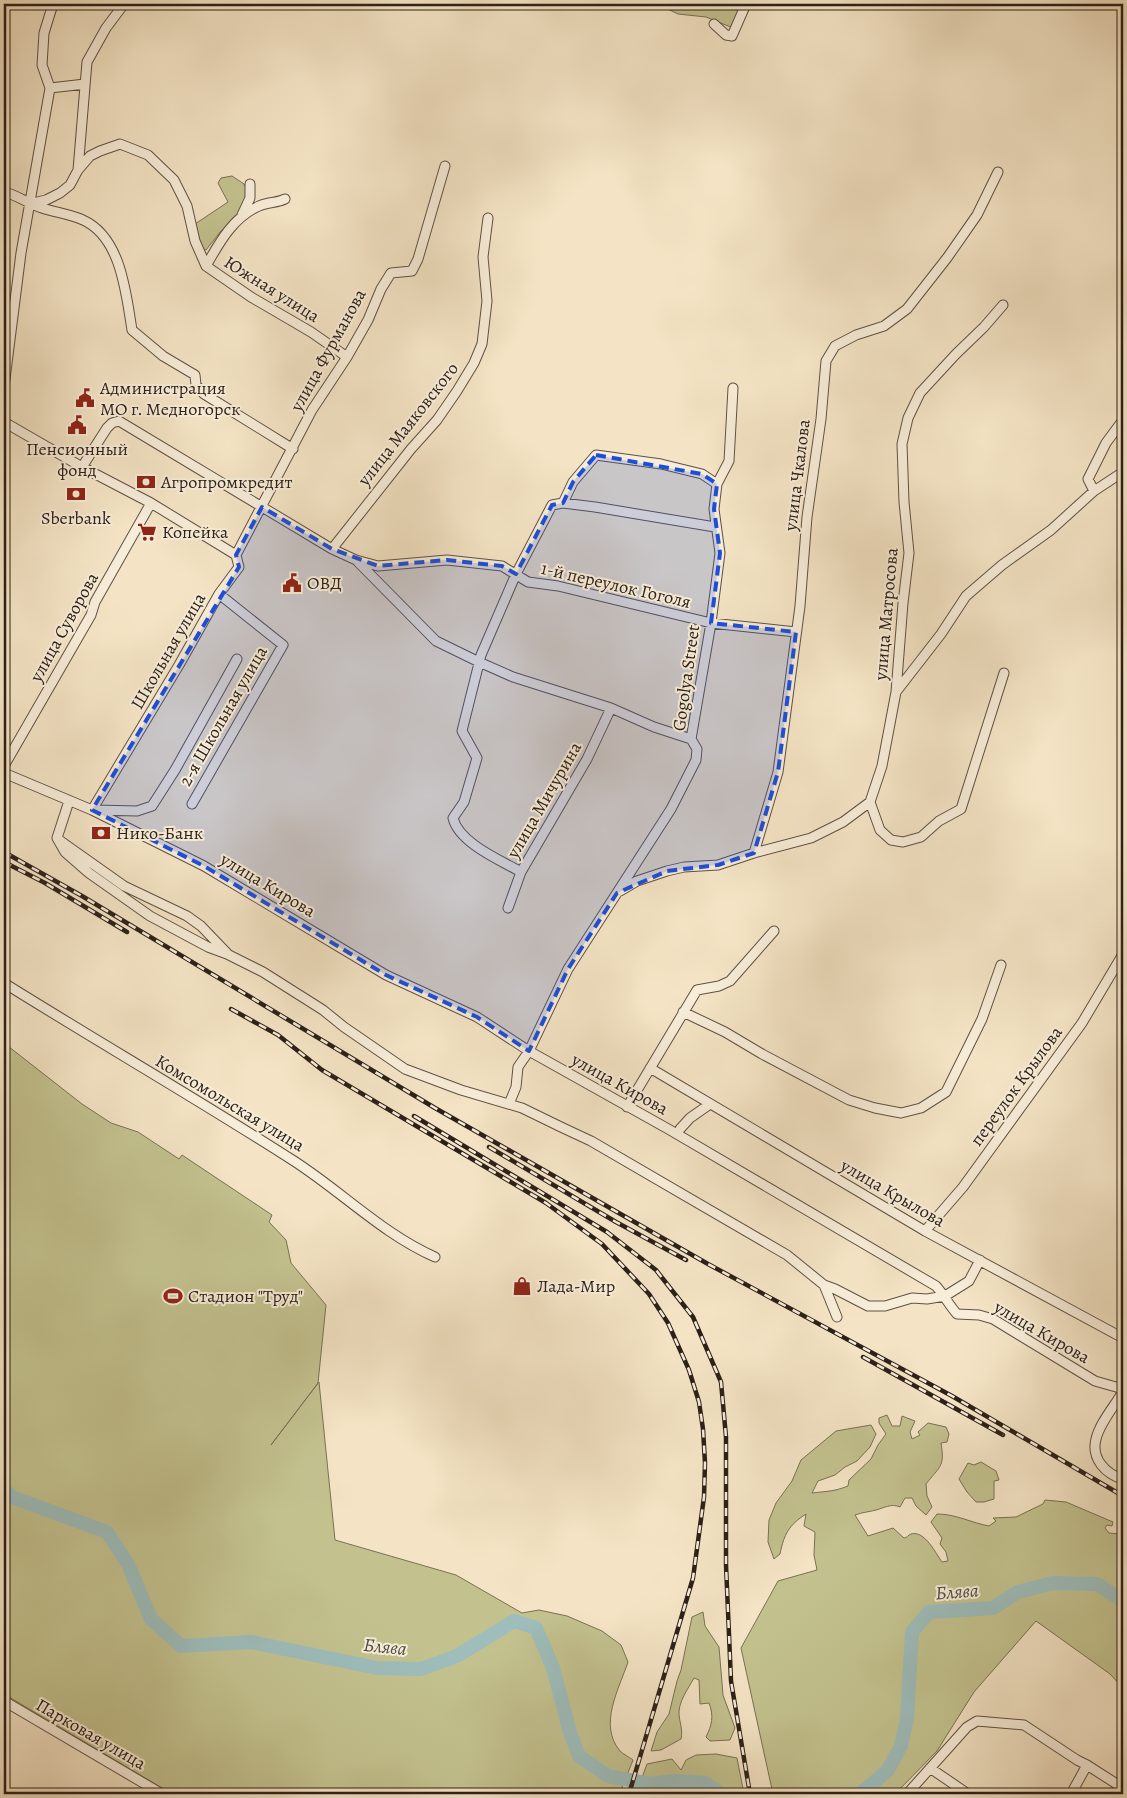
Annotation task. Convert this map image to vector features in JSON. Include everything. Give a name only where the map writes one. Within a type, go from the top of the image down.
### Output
[{"type":"street","points":[[4,385],[29,204],[50,88],[42,66],[44,32],[53,4]]},
{"type":"street","points":[[78,170],[87,62],[106,28],[124,4]]},
{"type":"street","points":[[714,24],[726,37],[732,36],[746,4]]},
{"type":"street","points":[[50,88],[85,84]]},
{"type":"street","name":"Южная улица","points":[[29,204],[46,200],[60,193],[70,185],[78,170],[90,156],[100,151],[120,144],[148,155],[174,180],[187,206],[195,240],[206,266],[251,297],[311,332],[347,357]]},
{"type":"street","name":"улица Фурманова","points":[[262,508],[312,410],[347,357],[368,320],[390,273],[412,271],[418,259],[445,166]]},
{"type":"street","name":"улица Чкалова","points":[[754,853],[778,772],[796,632],[807,516],[821,419],[826,361],[835,346],[856,335],[884,326],[907,310],[977,215],[998,172]]},
{"type":"street","points":[[206,266],[218,243],[242,215],[250,198],[250,184]]},
{"type":"street","points":[[4,192],[12,194],[29,204],[83,220],[103,233],[116,256],[132,330],[163,356],[196,375],[196,385],[204,394],[293,448]]},
{"type":"street","points":[[242,215],[269,202],[279,202],[285,199]]},
{"type":"street","name":"улица Маяковского","points":[[332,549],[436,420],[474,364],[482,344],[487,301],[482,257],[488,218]]},
{"type":"street","name":"улица Матросова","points":[[870,802],[882,766],[896,692],[903,603],[910,553],[904,502],[902,444],[908,418],[920,393],[1003,305]]},
{"type":"street","name":"Gogolya Street","points":[[509,1104],[516,1087],[518,1067],[529,1051],[568,969],[671,809],[696,760],[698,749],[691,739],[711,623],[720,552],[714,509],[717,484],[730,461],[733,388]]},
{"type":"street","points":[[1094,491],[1088,479],[1106,442],[1123,420]]},
{"type":"street","points":[[82,467],[107,428],[112,423],[119,421],[262,508],[332,549],[356,560],[436,641],[513,677],[611,708],[654,728],[691,739]]},
{"type":"street","points":[[4,422],[82,467],[152,503],[236,555]]},
{"type":"street","points":[[563,503],[573,482],[596,455],[661,464],[702,474],[717,484]]},
{"type":"street","name":"улица Матросова","points":[[896,692],[941,634],[966,596],[1002,565],[1051,530],[1094,491],[1123,472]]},
{"type":"street","name":"улица Суворова","points":[[4,766],[91,615],[95,602],[152,503]]},
{"type":"street","points":[[521,872],[466,839],[454,825],[453,818],[464,802],[477,758],[462,731],[477,661],[516,574],[552,504],[563,503],[595,507],[716,527]]},
{"type":"street","name":"Школьная улица","points":[[92,810],[220,594],[239,567],[236,555],[262,508]]},
{"type":"street","name":"1-й переулок Гоголя","points":[[356,560],[378,566],[448,560],[502,566],[528,582],[558,586],[711,623],[796,632]]},
{"type":"street","name":"2-я Школьная улица","points":[[192,804],[282,645],[220,594]]},
{"type":"street","points":[[4,773],[92,810],[137,811],[152,806],[175,770],[237,659]]},
{"type":"street","points":[[617,893],[637,881],[667,871],[684,867],[718,866],[754,853],[811,838],[843,822],[870,802],[880,830],[891,840],[903,842],[921,837],[939,821],[961,809],[1004,674]]},
{"type":"street","name":"улица Мичурина","points":[[508,908],[521,872],[587,759],[611,708]]},
{"type":"street","points":[[69,801],[57,838],[65,852],[89,873],[150,916],[208,947],[263,972],[323,1010],[344,1027],[405,1069],[461,1090],[522,1108],[591,1141],[787,1255],[824,1285],[868,1306],[885,1306],[912,1298],[927,1299],[945,1296],[969,1281],[980,1260]]},
{"type":"street","name":"улица Кирова","points":[[92,810],[204,866],[386,975],[478,1017],[529,1051],[670,1130],[936,1286],[957,1314],[979,1314],[993,1319],[1095,1381],[1123,1390],[1095,1440],[1097,1460],[1105,1471],[1123,1479]]},
{"type":"street","points":[[57,838],[124,886],[187,916],[201,926],[227,954]]},
{"type":"street","points":[[627,1107],[697,990],[719,986],[730,981],[774,931]]},
{"type":"street","name":"переулок Крылова","points":[[925,1231],[963,1187],[1082,1023],[1123,954]]},
{"type":"street","points":[[683,1012],[724,1032],[849,1100],[875,1108],[902,1113],[921,1108],[946,1092],[982,1020],[1001,965]]},
{"type":"street","name":"Комсомольская улица","points":[[4,983],[296,1162],[391,1232],[415,1248],[435,1257]]},
{"type":"street","name":"улица Крылова","points":[[650,1068],[925,1231],[1122,1338]]},
{"type":"street","points":[[680,1128],[690,1118],[710,1104]]},
{"type":"street","points":[[824,1285],[837,1317]]},
{"type":"street","name":"Парковая улица","points":[[4,1701],[162,1794]]},
{"type":"street","points":[[906,1794],[967,1727],[977,1721],[1024,1725],[1123,1788]]},
{"type":"street","points":[[1071,1794],[1087,1765]]},
{"type":"street","points":[[930,1768],[968,1794]]},
{"type":"highlighted area","points":[[596,455],[702,474],[717,484],[714,509],[720,553],[711,623],[796,632],[778,772],[754,853],[718,865],[667,871],[617,893],[568,969],[529,1051],[477,1017],[386,975],[204,866],[92,810],[239,567],[236,555],[262,507],[332,549],[378,566],[447,560],[502,566],[516,574],[552,505],[563,503],[573,482]]},
{"type":"shaded area","points":[[657,4],[752,4],[738,30],[706,17],[678,14]]},
{"type":"shaded area","points":[[232,176],[244,184],[248,194],[238,215],[221,231],[206,250],[201,248],[195,224],[228,202],[218,183],[221,178]]},
{"type":"shaded area","points":[[4,1043],[82,1104],[111,1123],[138,1132],[179,1159],[182,1155],[272,1215],[269,1222],[286,1240],[291,1263],[326,1305],[318,1383],[271,1445],[319,1382],[335,1540],[456,1575],[522,1613],[539,1610],[567,1616],[602,1631],[621,1645],[628,1662],[612,1707],[610,1719],[614,1741],[620,1751],[633,1760],[622,1788],[612,1794],[172,1794],[4,1694]]},
{"type":"shaded area","points":[[887,1415],[892,1426],[900,1426],[902,1416],[915,1421],[910,1432],[912,1439],[920,1435],[918,1432],[928,1423],[946,1427],[949,1434],[947,1442],[941,1443],[942,1462],[926,1484],[927,1496],[932,1507],[926,1515],[916,1506],[912,1498],[905,1498],[900,1507],[891,1506],[855,1515],[868,1536],[893,1528],[904,1538],[911,1534],[916,1534],[925,1539],[942,1562],[948,1561],[946,1552],[940,1544],[942,1538],[931,1522],[937,1514],[951,1515],[989,1526],[996,1521],[993,1518],[1016,1517],[1043,1504],[1045,1500],[1066,1502],[1113,1522],[1112,1526],[1107,1525],[1105,1528],[1109,1533],[1119,1534],[1123,1538],[1123,1688],[1110,1674],[1036,1621],[974,1692],[937,1751],[895,1794],[773,1794],[741,1648],[778,1581],[817,1570],[814,1555],[815,1532],[804,1526],[806,1514],[795,1522],[788,1531],[780,1554],[774,1559],[768,1542],[769,1520],[776,1503],[792,1481],[801,1460],[836,1431],[871,1425],[876,1434],[870,1447],[857,1461],[835,1475],[818,1481],[812,1493],[848,1486],[849,1480],[871,1459],[886,1434],[879,1423],[879,1418]]},
{"type":"shaded area","points":[[981,1462],[996,1471],[999,1480],[994,1481],[994,1499],[976,1502],[959,1479],[968,1463],[974,1465]]},
{"type":"shaded area","points":[[703,1612],[705,1626],[719,1647],[723,1695],[735,1728],[730,1740],[710,1741],[706,1737],[712,1716],[709,1703],[700,1704],[699,1680],[694,1678],[680,1705],[681,1739],[661,1750],[651,1751],[657,1732],[669,1714],[681,1670],[692,1617]]},
{"type":"shaded area","points":[[716,1754],[737,1758],[744,1794],[636,1794],[647,1764],[672,1759],[681,1770],[686,1760],[696,1755]]},
{"type":"waterway","name":"Блява","points":[[4,1489],[12,1497],[107,1532],[128,1564],[151,1619],[181,1646],[251,1642],[377,1668],[421,1669],[457,1656],[514,1621],[536,1628],[553,1668],[570,1732],[579,1756],[608,1776],[650,1784],[674,1781],[705,1783],[721,1794]]},
{"type":"waterway","name":"Блява","points":[[860,1794],[888,1770],[901,1746],[907,1719],[912,1632],[929,1612],[993,1608],[1018,1592],[1053,1583],[1097,1584],[1123,1601]]},
{"type":"railway","points":[[4,852],[82,896],[435,1108],[708,1264],[952,1396],[1123,1496]]},
{"type":"railway","points":[[4,862],[45,883],[127,932]]},
{"type":"railway","points":[[231,1009],[278,1035],[322,1070],[546,1203],[602,1244],[649,1294],[668,1323],[689,1370],[699,1402],[705,1463],[704,1497],[693,1578],[629,1794]]},
{"type":"railway","points":[[414,1116],[607,1232],[656,1270],[693,1317],[721,1382],[726,1437],[726,1565],[731,1681],[750,1794]]},
{"type":"railway","points":[[489,1147],[616,1222],[686,1260]]},
{"type":"railway","points":[[863,1357],[1003,1435]]},
{"type":"place","name":"Администрация МО г. Медногорск","points":[[85,398]]},
{"type":"place","name":"Пенсионный фонд","points":[[77,425]]},
{"type":"place","name":"Агропромкредит","points":[[146,482]]},
{"type":"place","name":"Sberbank","points":[[76,494]]},
{"type":"place","name":"Копейка","points":[[147,532]]},
{"type":"place","name":"ОВД","points":[[292,583]]},
{"type":"place","name":"Нико-Банк","points":[[101,833]]},
{"type":"place","name":"Лада-Мир","points":[[522,1286]]},
{"type":"place","name":"Стадион \"Труд\"","points":[[173,1296]]}]
